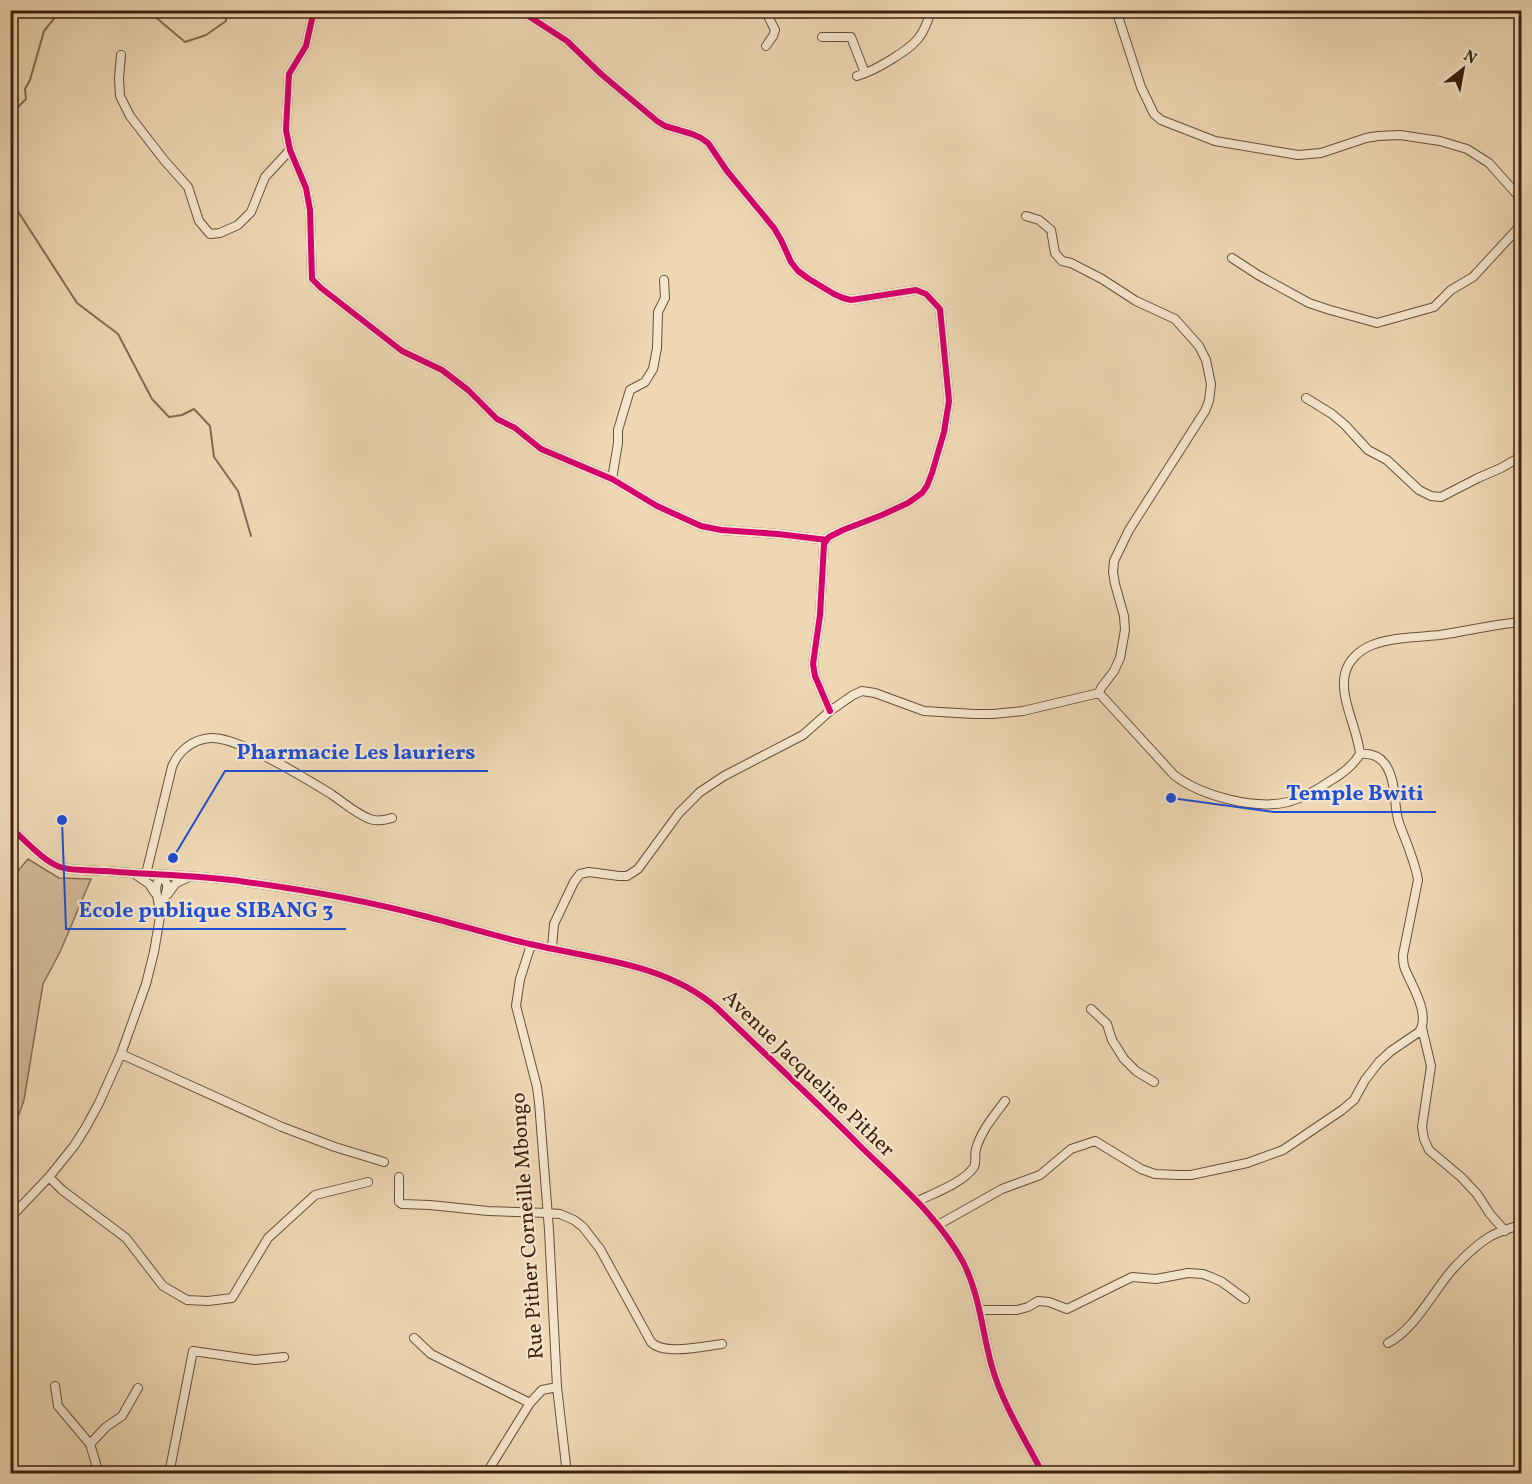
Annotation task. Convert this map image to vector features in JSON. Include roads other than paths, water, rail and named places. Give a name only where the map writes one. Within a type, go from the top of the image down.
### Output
[{"type":"street","points":[[314,10],[306,46],[289,74],[286,130],[290,150],[306,188],[310,210],[312,279],[402,351],[442,370],[468,390],[497,419],[515,428],[541,449],[612,479],[657,506],[701,526],[827,540]]},
{"type":"street","points":[[519,10],[567,41],[601,74],[657,121],[665,126],[692,134],[708,143],[727,171],[774,228],[798,272],[843,298],[858,299],[916,290],[926,294],[940,309],[949,401],[944,432],[927,486],[922,493],[908,503],[843,530],[827,540],[823,550],[820,615],[813,664],[815,676],[830,711]]},
{"type":"street","points":[[765,10],[775,30],[766,46]]},
{"type":"street","points":[[822,37],[851,37],[861,75],[911,47],[925,27],[931,10]]},
{"type":"street","points":[[1116,10],[1141,87],[1154,114],[1161,120],[1215,141],[1298,155],[1322,153],[1378,136],[1400,135],[1440,141],[1467,150],[1489,163],[1521,200]]},
{"type":"street","points":[[121,55],[118,78],[120,96],[130,116],[188,187],[199,221],[210,234],[220,233],[238,225],[251,212],[266,177],[290,150]]},
{"type":"street","points":[[1026,216],[1039,220],[1051,230],[1054,253],[1062,261],[1071,263],[1102,279],[1136,301],[1175,319],[1199,346],[1206,360],[1211,382],[1205,411],[1129,530],[1114,561],[1115,584],[1125,624],[1124,641],[1117,665],[1099,693]]},
{"type":"street","points":[[1232,258],[1309,303],[1377,323],[1434,308],[1451,290],[1473,277],[1521,224]]},
{"type":"street","points":[[612,479],[618,430],[630,390],[645,382],[653,369],[657,348],[658,312],[665,298],[664,280]]},
{"type":"street","points":[[1306,398],[1332,414],[1368,450],[1387,460],[1419,490],[1431,496],[1441,497],[1521,456]]},
{"type":"street","points":[[1099,693],[1174,775],[1194,787],[1227,799],[1272,805],[1291,801],[1310,793],[1337,777],[1353,764],[1360,754],[1344,680],[1347,669],[1361,651],[1376,643],[1521,622]]},
{"type":"street","points":[[552,948],[554,924],[580,874],[589,872],[619,876],[633,873],[679,813],[700,792],[724,776],[803,735],[830,711],[853,695],[862,691],[875,693],[924,711],[993,714],[1023,711],[1099,693]]},
{"type":"street","points":[[146,874],[176,758],[183,749],[210,738],[243,746],[313,783],[369,819],[383,821],[392,818]]},
{"type":"street","points":[[1360,754],[1371,754],[1379,758],[1387,768],[1394,786],[1399,822],[1417,871],[1418,880],[1403,955],[1404,967],[1423,1011],[1422,1028],[1431,1066],[1422,1127],[1424,1139],[1429,1150],[1477,1194],[1505,1231]]},
{"type":"street","name":"Avenue Jacqueline Pither","points":[[10,827],[58,867],[247,882],[354,900],[661,975],[707,999],[918,1201],[938,1225],[967,1271],[974,1288],[1000,1391],[1043,1473]]},
{"type":"street","points":[[132,873],[149,884],[161,899]]},
{"type":"street","points":[[10,1218],[49,1177],[74,1146],[86,1127],[121,1054],[150,972],[160,917],[161,899],[156,886],[162,876]]},
{"type":"street","points":[[161,899],[176,883],[190,877]]},
{"type":"street","name":"Rue Pither Corneille Mbongo","points":[[531,945],[520,979],[516,1006],[538,1090],[548,1213],[557,1387],[567,1473]]},
{"type":"street","points":[[1091,1009],[1107,1024],[1112,1040],[1124,1059],[1136,1071],[1154,1082]]},
{"type":"street","points":[[938,1225],[1002,1189],[1040,1175],[1071,1149],[1090,1142],[1095,1141],[1142,1169],[1155,1174],[1178,1175],[1210,1172],[1247,1163],[1283,1150],[1349,1105],[1379,1062],[1422,1028]]},
{"type":"street","points":[[121,1054],[282,1127],[384,1162]]},
{"type":"street","points":[[918,1201],[949,1186],[972,1169],[975,1164],[975,1150],[983,1132],[1005,1101]]},
{"type":"street","points":[[49,1177],[62,1190],[126,1238],[163,1286],[187,1300],[208,1301],[232,1298],[268,1238],[315,1195],[368,1182]]},
{"type":"street","points":[[399,1178],[399,1202],[402,1204],[560,1214],[574,1220],[583,1227],[600,1249],[654,1346],[675,1350],[722,1344]]},
{"type":"street","points":[[1388,1343],[1397,1338],[1432,1298],[1452,1270],[1482,1243],[1493,1235],[1521,1224]]},
{"type":"street","points":[[980,1310],[1017,1310],[1038,1301],[1049,1302],[1067,1309],[1132,1277],[1156,1279],[1188,1274],[1203,1274],[1211,1277],[1245,1299]]},
{"type":"street","points":[[414,1338],[431,1353],[530,1403]]},
{"type":"street","points":[[169,1473],[193,1351],[255,1360],[284,1357]]},
{"type":"street","points":[[55,1386],[58,1406],[90,1444],[99,1473]]},
{"type":"street","points":[[486,1473],[530,1403],[542,1390],[557,1387]]},
{"type":"street","points":[[90,1444],[106,1426],[122,1416],[138,1388]]},
{"type":"waterway","points":[[10,115],[26,99],[25,89],[30,80],[44,31],[61,10]]},
{"type":"waterway","points":[[150,10],[185,42],[206,35],[226,21],[226,10]]},
{"type":"waterway","points":[[10,199],[77,303],[118,334],[152,399],[169,417],[182,415],[194,409],[210,426],[214,457],[238,491],[251,536]]},
{"type":"place","name":"Temple Bwiti","points":[[1171,798]]},
{"type":"place","name":"Ecole publique SIBANG 3","points":[[62,820]]},
{"type":"place","name":"Pharmacie Les lauriers","points":[[173,858]]}]
